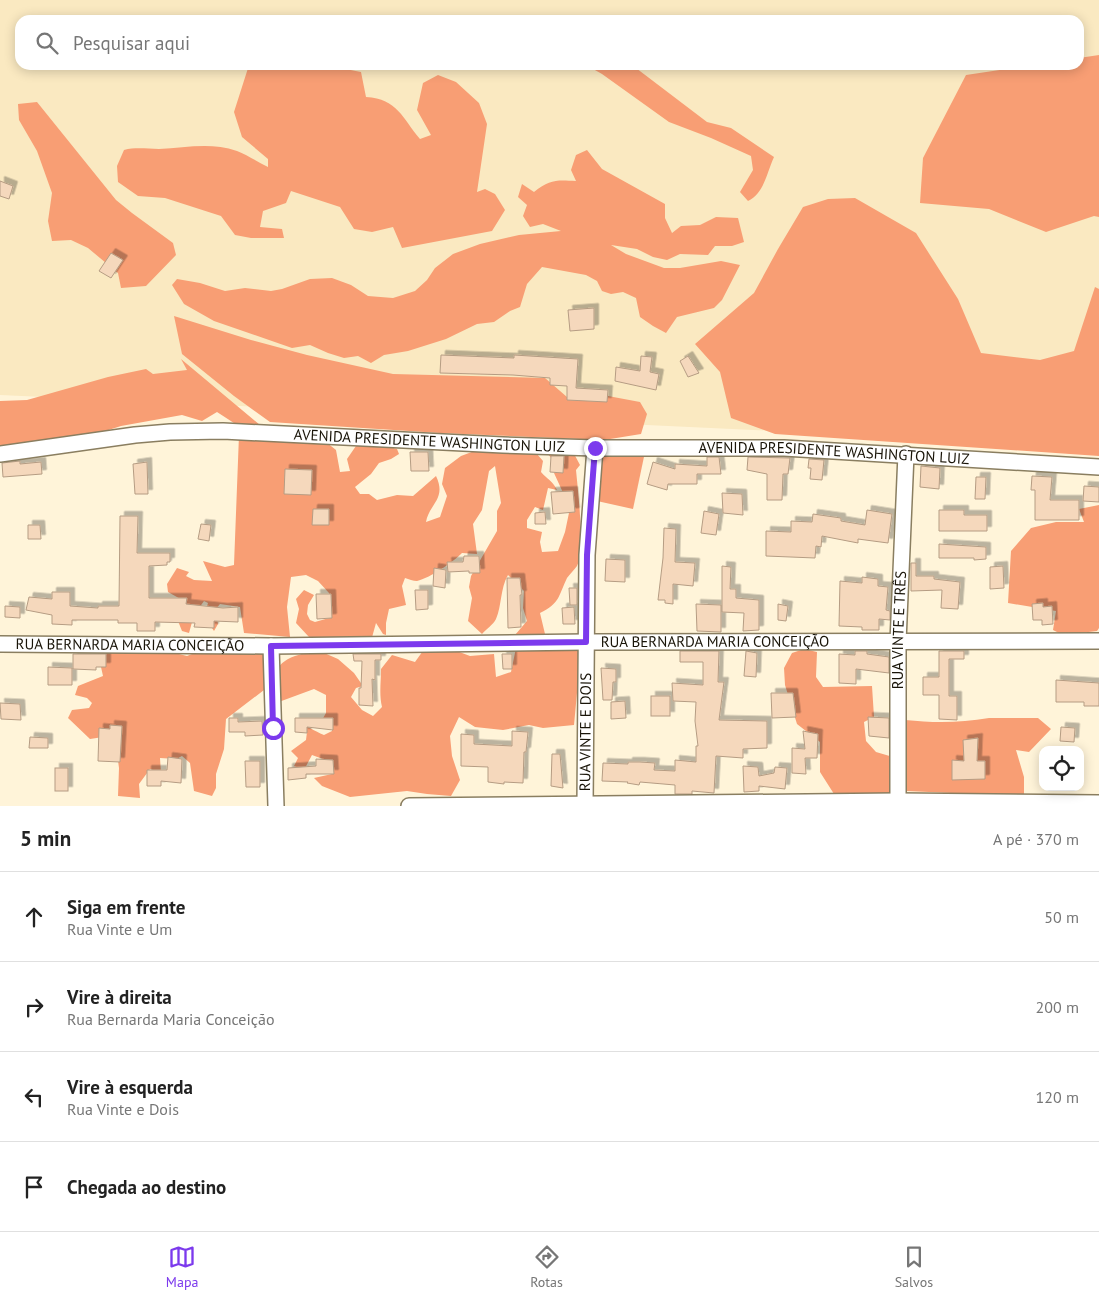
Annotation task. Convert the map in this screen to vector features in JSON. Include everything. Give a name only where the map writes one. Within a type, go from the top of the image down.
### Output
[{"type":"street","name":"AVENIDA PRESIDENTE WASHINGTON LUIZ","points":[[0,454],[135,435],[224,431],[595,448],[784,448],[1099,467]]},
{"type":"street","name":"RUA VINTE E DOIS","points":[[585,805],[587,555],[595,448]]},
{"type":"street","name":"RUA VINTE E TRÊS","points":[[898,804],[898,642],[906,454]]},
{"type":"street","name":"RUA BERNARDA MARIA CONCEIÇÃO","points":[[0,644],[271,646],[586,642],[1099,641]]},
{"type":"street","points":[[271,646],[276,806]]},
{"type":"street","points":[[408,806],[1099,803]]},
{"type":"shaded area","points":[[0,0],[1099,0],[1099,432],[927,438],[0,395]]},
{"type":"shaded area","points":[[1099,55],[1099,217],[1094,216],[1046,232],[989,209],[920,203],[923,158],[966,75],[1000,70],[1084,70],[1084,57]]},
{"type":"shaded area","points":[[247,70],[351,70],[361,72],[366,97],[385,101],[392,106],[420,139],[431,135],[417,110],[423,83],[438,75],[456,82],[479,103],[487,124],[477,192],[485,189],[495,194],[505,210],[492,231],[402,248],[393,227],[372,232],[354,229],[340,207],[291,191],[286,203],[263,211],[260,227],[282,229],[284,238],[251,238],[235,235],[221,216],[165,198],[138,196],[118,182],[117,166],[124,150],[133,149],[198,146],[227,148],[268,167],[268,159],[242,137],[234,112]]},
{"type":"shaded area","points":[[595,70],[639,70],[707,122],[731,128],[774,157],[758,193],[748,201],[740,192],[753,170],[751,156],[669,122]]},
{"type":"shaded area","points":[[37,102],[116,200],[173,243],[176,255],[146,286],[121,288],[118,273],[88,248],[71,240],[52,241],[48,221],[52,193],[37,151],[19,120],[18,104]]},
{"type":"shaded area","points":[[587,150],[602,169],[665,204],[665,218],[672,233],[681,226],[700,225],[716,217],[738,218],[744,242],[732,246],[715,246],[708,255],[680,254],[667,260],[653,257],[637,249],[611,245],[626,254],[664,268],[680,268],[721,261],[740,265],[722,300],[714,308],[677,317],[666,333],[640,317],[636,298],[623,292],[611,294],[602,291],[597,281],[586,275],[542,267],[527,284],[520,307],[510,311],[494,322],[477,324],[446,339],[408,351],[384,355],[371,363],[358,356],[344,358],[310,345],[292,348],[214,321],[184,304],[172,285],[177,279],[200,283],[225,291],[245,288],[271,291],[310,279],[332,278],[351,285],[368,296],[393,298],[415,291],[427,280],[435,268],[453,254],[480,244],[519,235],[561,231],[543,224],[530,227],[523,216],[527,205],[518,197],[522,184],[534,192],[554,181],[576,181],[571,170],[576,155]]},
{"type":"shaded area","points":[[855,198],[916,233],[958,299],[981,353],[1040,360],[1074,351],[1095,287],[1099,289],[1099,456],[775,434],[731,418],[720,372],[695,344],[754,293],[803,207],[828,199]]},
{"type":"shaded area","points":[[174,316],[307,355],[393,374],[545,378],[567,397],[608,396],[640,402],[647,414],[641,434],[604,440],[440,433],[270,422],[182,354]]},
{"type":"shaded area","points":[[181,359],[266,430],[237,425],[217,412],[202,421],[182,415],[121,426],[74,441],[0,446],[0,401],[27,400],[108,377],[146,369],[153,374],[187,370]]},
{"type":"shaded area","points":[[239,435],[326,442],[336,450],[340,472],[350,471],[347,459],[358,443],[374,443],[397,449],[399,454],[379,463],[371,474],[355,487],[360,494],[369,494],[377,500],[397,495],[413,496],[436,476],[440,490],[426,522],[440,517],[447,496],[442,484],[445,468],[461,456],[485,447],[537,454],[543,461],[541,472],[552,482],[557,490],[548,488],[543,510],[535,507],[527,520],[527,528],[542,532],[540,542],[542,552],[558,551],[565,532],[570,508],[554,473],[558,467],[548,454],[553,448],[572,450],[580,465],[576,470],[580,520],[579,558],[577,566],[567,578],[558,599],[540,613],[545,634],[544,640],[523,640],[515,635],[527,621],[523,608],[524,591],[508,575],[498,614],[493,623],[482,634],[468,621],[472,598],[469,587],[471,576],[497,531],[497,511],[501,503],[495,466],[489,471],[482,510],[473,524],[477,554],[462,553],[441,569],[417,581],[405,578],[402,586],[406,605],[389,609],[386,635],[383,634],[376,623],[371,641],[346,641],[329,637],[309,637],[296,623],[299,609],[296,599],[304,590],[314,595],[308,605],[307,614],[310,620],[315,622],[329,618],[330,606],[329,593],[318,581],[306,575],[291,577],[287,607],[290,637],[244,633],[240,607],[220,604],[215,610],[218,624],[214,631],[204,616],[208,603],[204,601],[194,615],[189,633],[182,631],[176,616],[188,606],[184,601],[168,592],[167,584],[177,568],[189,572],[186,576],[194,580],[212,581],[203,561],[225,567],[234,565]]},
{"type":"shaded area","points":[[597,450],[645,452],[633,509],[597,501]]},
{"type":"shaded area","points":[[1099,505],[1099,628],[1097,631],[1063,635],[1053,630],[1056,611],[1008,603],[1011,551],[1031,528],[1056,522],[1084,522],[1079,509]]},
{"type":"shaded area","points":[[430,641],[470,656],[494,654],[496,677],[511,672],[516,648],[581,650],[574,725],[543,728],[529,725],[503,730],[475,727],[459,717],[450,736],[452,756],[460,780],[451,796],[407,791],[350,797],[322,786],[314,778],[332,774],[331,762],[312,755],[304,770],[294,766],[298,758],[291,751],[306,740],[307,732],[297,722],[324,735],[332,731],[333,722],[322,720],[326,713],[326,695],[314,689],[276,703],[276,674],[281,664],[288,659],[315,649],[338,659],[354,673],[363,686],[356,688],[351,697],[362,710],[373,716],[382,707],[380,693],[381,669],[392,655],[415,662]]},
{"type":"shaded area","points":[[159,649],[187,656],[197,652],[266,649],[264,690],[226,719],[224,749],[216,774],[216,788],[212,796],[194,791],[190,763],[182,756],[176,759],[160,758],[161,773],[150,769],[139,784],[140,798],[118,796],[119,768],[117,753],[103,737],[90,739],[68,718],[72,710],[89,708],[92,703],[87,698],[75,695],[78,686],[103,676],[101,667],[107,652]]},
{"type":"shaded area","points":[[804,649],[817,652],[816,677],[823,687],[872,686],[874,717],[864,722],[866,741],[876,752],[893,757],[893,797],[834,794],[820,772],[820,742],[797,724],[785,685],[784,668],[792,653]]},
{"type":"shaded area","points":[[989,718],[1038,718],[1051,729],[1029,752],[1016,750],[1024,777],[1024,794],[907,791],[905,720],[947,722]]},
{"type":"building","points":[[0,181],[13,186],[9,199],[0,196]]},
{"type":"building","points":[[111,253],[123,260],[111,278],[99,271]]},
{"type":"building","points":[[594,308],[594,329],[570,331],[568,310]]},
{"type":"building","points":[[441,355],[514,358],[514,355],[578,359],[576,388],[608,390],[607,402],[567,400],[567,386],[550,385],[550,378],[440,373]]},
{"type":"building","points":[[641,356],[652,357],[650,372],[659,374],[656,390],[615,381],[616,367],[640,371]]},
{"type":"building","points":[[688,356],[699,373],[688,377],[680,361]]},
{"type":"building","points":[[410,452],[428,452],[429,471],[411,471]]},
{"type":"building","points":[[551,456],[564,456],[563,473],[550,472]]},
{"type":"building","points":[[707,457],[719,457],[721,474],[697,474],[697,484],[668,484],[667,490],[647,484],[653,462],[675,469],[675,464],[707,466]]},
{"type":"building","points":[[748,457],[790,458],[788,474],[783,474],[782,500],[767,500],[767,474],[747,470]]},
{"type":"building","points":[[809,459],[824,460],[822,480],[810,479],[811,468],[808,468]]},
{"type":"building","points":[[20,461],[20,464],[41,462],[42,474],[3,477],[2,463]]},
{"type":"building","points":[[147,462],[148,494],[135,494],[133,464]]},
{"type":"building","points":[[921,466],[940,468],[939,489],[920,487]]},
{"type":"building","points":[[285,469],[312,470],[311,495],[284,494]]},
{"type":"building","points":[[1032,476],[1052,477],[1050,500],[1079,500],[1079,520],[1035,520],[1035,490],[1031,490]]},
{"type":"building","points":[[976,477],[986,477],[985,499],[975,499]]},
{"type":"building","points":[[1084,486],[1099,487],[1099,502],[1083,501]]},
{"type":"building","points":[[573,491],[575,512],[553,514],[551,492]]},
{"type":"building","points":[[722,493],[742,494],[743,515],[723,513]]},
{"type":"building","points":[[313,509],[329,509],[329,525],[312,525]]},
{"type":"building","points":[[867,510],[892,514],[888,543],[858,539],[858,543],[822,536],[821,547],[816,546],[815,558],[766,556],[766,531],[791,532],[791,521],[812,522],[813,514],[841,518],[841,521],[865,525]]},
{"type":"building","points":[[939,510],[964,510],[964,515],[987,515],[987,531],[939,531]]},
{"type":"building","points":[[704,511],[719,514],[716,535],[701,533]]},
{"type":"building","points":[[545,512],[546,524],[535,524],[535,513]]},
{"type":"building","points":[[120,516],[138,516],[137,553],[170,553],[170,562],[167,562],[167,565],[149,566],[149,598],[187,598],[186,604],[223,608],[238,607],[238,622],[214,621],[214,628],[194,627],[195,623],[155,622],[155,631],[137,631],[137,623],[118,623],[118,620],[72,620],[72,625],[52,624],[52,615],[26,610],[29,597],[52,599],[52,592],[70,592],[70,606],[98,608],[98,606],[119,606]]},
{"type":"building","points":[[201,524],[211,525],[209,541],[198,539]]},
{"type":"building","points":[[28,525],[40,525],[41,539],[28,539]]},
{"type":"building","points":[[664,528],[676,529],[675,562],[695,563],[693,586],[673,584],[673,604],[665,603],[665,600],[658,600]]},
{"type":"building","points":[[939,544],[986,547],[986,559],[939,558]]},
{"type":"building","points":[[464,556],[479,556],[480,573],[469,573],[469,571],[448,572],[447,562],[463,562]]},
{"type":"building","points":[[606,559],[625,560],[625,582],[605,581]]},
{"type":"building","points":[[911,563],[916,563],[916,576],[934,576],[934,579],[960,582],[958,609],[941,608],[942,590],[911,591]]},
{"type":"building","points":[[722,566],[731,567],[730,589],[736,589],[736,598],[759,600],[759,630],[743,631],[744,613],[722,612]]},
{"type":"building","points":[[1003,566],[1004,588],[990,589],[990,567]]},
{"type":"building","points":[[434,568],[446,570],[445,588],[433,586]]},
{"type":"building","points":[[862,577],[878,579],[878,586],[888,587],[886,610],[890,611],[890,620],[879,619],[879,630],[862,630],[862,627],[839,626],[840,581],[862,583]]},
{"type":"building","points":[[507,578],[520,578],[522,595],[520,595],[521,627],[508,628]]},
{"type":"building","points":[[569,588],[577,588],[577,605],[570,605]]},
{"type":"building","points":[[415,590],[428,590],[428,609],[416,610]]},
{"type":"building","points":[[316,594],[331,594],[332,618],[317,619]]},
{"type":"building","points":[[1043,603],[1043,607],[1052,606],[1053,624],[1042,625],[1042,620],[1033,620],[1032,604]]},
{"type":"building","points":[[696,604],[721,605],[721,632],[697,631]]},
{"type":"building","points":[[778,604],[788,606],[786,621],[778,620]]},
{"type":"building","points":[[5,606],[20,607],[20,618],[5,617]]},
{"type":"building","points":[[574,607],[575,624],[563,624],[562,608]]},
{"type":"building","points":[[680,651],[719,651],[718,682],[724,682],[719,720],[767,721],[767,748],[743,749],[743,758],[716,756],[714,793],[692,791],[692,794],[675,794],[675,785],[640,782],[639,785],[628,782],[602,781],[603,763],[655,763],[654,770],[675,771],[675,760],[696,762],[696,746],[698,746],[695,721],[696,702],[673,701],[672,683],[703,685],[703,662],[680,662]]},
{"type":"building","points":[[746,651],[757,653],[756,677],[744,676]]},
{"type":"building","points":[[855,651],[867,651],[867,654],[889,657],[889,673],[856,669],[856,684],[839,683],[839,654],[855,655]]},
{"type":"building","points":[[939,651],[964,651],[964,659],[949,659],[949,696],[957,696],[957,720],[939,719],[939,695],[923,695],[923,677],[939,677]]},
{"type":"building","points":[[73,654],[106,654],[106,667],[96,667],[96,670],[73,669]]},
{"type":"building","points":[[353,654],[381,654],[381,660],[375,660],[375,680],[372,679],[373,706],[359,705],[362,661],[354,661]]},
{"type":"building","points":[[502,654],[512,654],[512,669],[503,669]]},
{"type":"building","points":[[48,667],[72,668],[72,685],[48,685]]},
{"type":"building","points":[[601,668],[616,669],[616,682],[613,682],[612,700],[603,700]]},
{"type":"building","points":[[1056,680],[1099,683],[1099,706],[1084,706],[1084,702],[1056,702]]},
{"type":"building","points":[[771,693],[793,693],[796,717],[772,718]]},
{"type":"building","points":[[651,696],[670,696],[670,716],[651,716]]},
{"type":"building","points":[[625,701],[626,718],[611,719],[611,702]]},
{"type":"building","points":[[0,703],[20,704],[21,720],[1,719]]},
{"type":"building","points":[[868,717],[889,718],[889,738],[869,736]]},
{"type":"building","points":[[229,718],[238,718],[238,722],[262,721],[263,735],[245,736],[245,732],[229,732]]},
{"type":"building","points":[[295,718],[333,718],[333,730],[307,727],[307,733],[295,732]]},
{"type":"building","points":[[110,725],[122,726],[120,762],[98,761],[99,728],[110,729]]},
{"type":"building","points":[[1061,727],[1075,728],[1074,742],[1060,741]]},
{"type":"building","points":[[512,731],[528,732],[526,752],[524,752],[523,783],[504,782],[504,784],[488,782],[488,767],[461,766],[461,734],[474,735],[474,744],[512,746]]},
{"type":"building","points":[[803,731],[818,734],[817,758],[805,758],[806,774],[792,773],[792,748],[805,749]]},
{"type":"building","points":[[30,737],[48,738],[48,748],[29,748]]},
{"type":"building","points":[[978,738],[977,761],[985,761],[985,779],[952,780],[952,760],[964,761],[963,740]]},
{"type":"building","points":[[552,754],[560,754],[563,788],[551,786]]},
{"type":"building","points":[[168,757],[182,759],[181,783],[161,781],[161,786],[147,786],[147,770],[167,770]]},
{"type":"building","points":[[316,759],[333,760],[334,774],[306,774],[306,778],[288,780],[288,768],[316,766]]},
{"type":"building","points":[[245,761],[260,761],[260,787],[246,787]]},
{"type":"building","points":[[743,766],[758,767],[759,776],[774,773],[775,767],[787,768],[785,789],[759,786],[759,791],[744,792]]},
{"type":"building","points":[[55,768],[68,768],[68,791],[55,791]]},
{"type":"route","points":[[273,728],[271,646],[586,642],[587,555],[595,448]]}]
